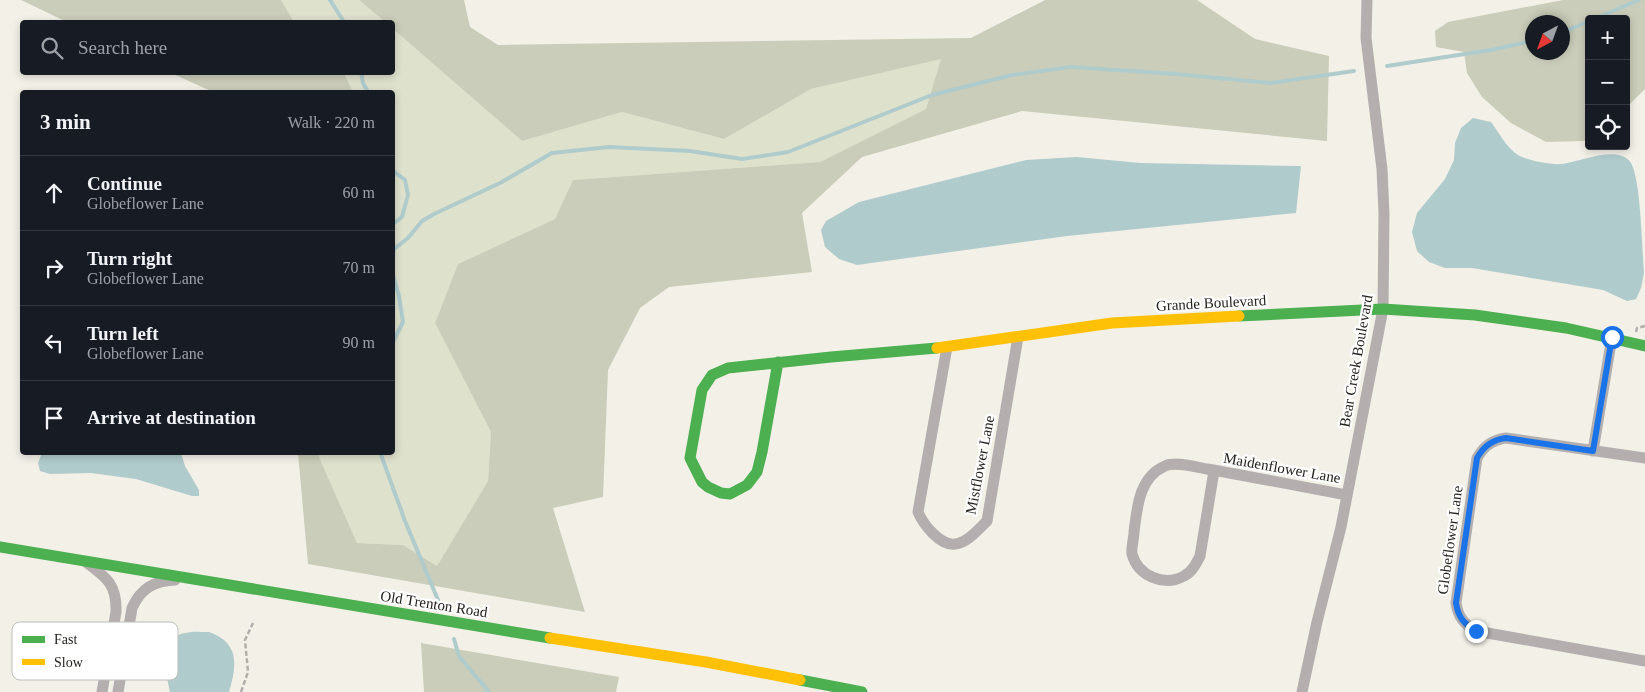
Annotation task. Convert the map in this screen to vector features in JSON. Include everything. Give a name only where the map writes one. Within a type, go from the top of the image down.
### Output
[{"type":"street","name":"Bear Creek Boulevard","points":[[1302,692],[1341,527],[1383,309],[1384,214],[1382,169],[1366,38],[1367,0]]},
{"type":"street","name":"Grande Boulevard","points":[[778,362],[757,472],[747,485],[730,494],[721,493],[708,487],[702,482],[690,458],[702,390],[712,375],[728,368],[778,362],[947,347],[1112,323],[1383,309],[1516,320],[1612,337],[1645,346]]},
{"type":"street","name":"Mistflower Lane","points":[[947,347],[918,512],[922,523],[932,532],[948,544],[956,544],[976,532],[987,521],[1018,337]]},
{"type":"street","points":[[1593,451],[1612,337]]},
{"type":"street","name":"Globeflower Lane","points":[[1645,458],[1506,438],[1488,444],[1477,458],[1456,603],[1462,620],[1476,631],[1645,661]]},
{"type":"street","name":"Maidenflower Lane","points":[[1214,471],[1200,556],[1194,567],[1185,576],[1174,580],[1154,579],[1143,573],[1136,564],[1132,553],[1139,498],[1145,486],[1157,471],[1166,465],[1214,471],[1346,495]]},
{"type":"street","name":"Old Trenton Road","points":[[0,547],[455,623],[706,662],[862,692]]},
{"type":"street","points":[[84,561],[106,577],[114,588],[117,599],[114,622]]},
{"type":"street","points":[[130,622],[132,608],[137,597],[148,587],[164,580],[188,578]]},
{"type":"path","points":[[241,692],[248,672],[245,640],[253,623]]},
{"type":"green space","points":[[21,0],[281,0],[293,20],[63,20]]},
{"type":"green space","points":[[281,0],[359,0],[383,20],[293,20]]},
{"type":"green space","points":[[359,0],[464,0],[470,27],[498,45],[971,38],[1045,0],[1197,0],[1255,39],[1329,56],[1327,141],[1022,111],[862,157],[802,213],[812,272],[669,287],[640,308],[608,370],[603,497],[553,508],[585,612],[308,564],[298,455],[320,455],[357,543],[403,545],[437,566],[488,481],[491,432],[435,323],[458,264],[555,219],[573,180],[820,162],[926,109],[941,59],[811,89],[724,139],[622,112],[522,141],[395,31],[395,20],[383,20]]},
{"type":"green space","points":[[1563,0],[1645,0],[1645,89],[1630,104],[1630,15],[1585,15],[1585,140],[1546,142],[1511,123],[1482,97],[1467,73],[1464,52],[1436,47],[1435,31],[1448,22]]},
{"type":"green space","points":[[395,31],[522,141],[622,112],[724,139],[811,89],[942,58],[926,109],[820,162],[574,180],[555,219],[458,264],[435,323],[491,432],[488,481],[437,566],[403,545],[357,543],[319,457],[320,455],[395,455],[395,90],[352,90],[345,75],[395,75]]},
{"type":"green space","points":[[175,75],[345,75],[352,90],[209,90]]},
{"type":"green space","points":[[421,643],[619,677],[616,692],[424,692]]},
{"type":"water","points":[[1473,118],[1491,122],[1510,148],[1518,155],[1528,159],[1562,164],[1608,154],[1625,158],[1631,163],[1639,199],[1644,273],[1641,288],[1636,299],[1627,301],[1603,290],[1472,268],[1445,268],[1429,262],[1417,251],[1412,232],[1417,213],[1445,179],[1454,160],[1455,143],[1461,128]]},
{"type":"water","points":[[1077,157],[1140,163],[1301,166],[1296,213],[1067,236],[857,265],[839,259],[825,247],[821,230],[826,221],[859,202],[1026,160]]},
{"type":"water","points":[[41,455],[182,455],[185,466],[199,490],[199,496],[192,496],[136,479],[91,473],[50,474],[40,471],[38,463]]},
{"type":"water","points":[[194,632],[209,632],[226,642],[231,649],[234,656],[234,673],[229,692],[170,692],[168,680],[178,680],[178,635]]},
{"type":"waterway","points":[[330,0],[343,20]]},
{"type":"waterway","points":[[1603,15],[1639,0]]},
{"type":"waterway","points":[[1570,29],[1585,23]]},
{"type":"waterway","points":[[1387,66],[1491,50],[1525,43]]},
{"type":"waterway","points":[[395,248],[408,238],[422,221],[500,183],[552,153],[609,147],[690,151],[742,159],[788,152],[932,95],[1012,75],[1071,67],[1270,83],[1354,71]]},
{"type":"waterway","points":[[362,75],[367,90]]},
{"type":"waterway","points":[[395,172],[405,180],[408,195],[402,217],[395,222]]},
{"type":"waterway","points":[[395,282],[403,322],[395,338]]},
{"type":"waterway","points":[[381,455],[405,521],[438,600]]},
{"type":"waterway","points":[[454,639],[459,656],[489,692]]},
{"type":"traffic: fast","points":[[1239,316],[1383,309],[1475,315],[1566,328],[1645,346]]},
{"type":"traffic: fast","points":[[778,362],[762,452],[757,472],[747,485],[730,494],[721,493],[708,487],[702,482],[690,458],[702,390],[712,375],[728,368],[831,357],[937,348]]},
{"type":"traffic: fast","points":[[0,547],[550,638]]},
{"type":"traffic: fast","points":[[800,680],[862,692]]},
{"type":"traffic: slow","points":[[937,348],[1112,323],[1239,316]]},
{"type":"traffic: slow","points":[[550,638],[706,662],[800,680]]},
{"type":"route","points":[[1476,631],[1462,620],[1456,603],[1477,458],[1488,444],[1506,438],[1593,451],[1612,337]]}]
